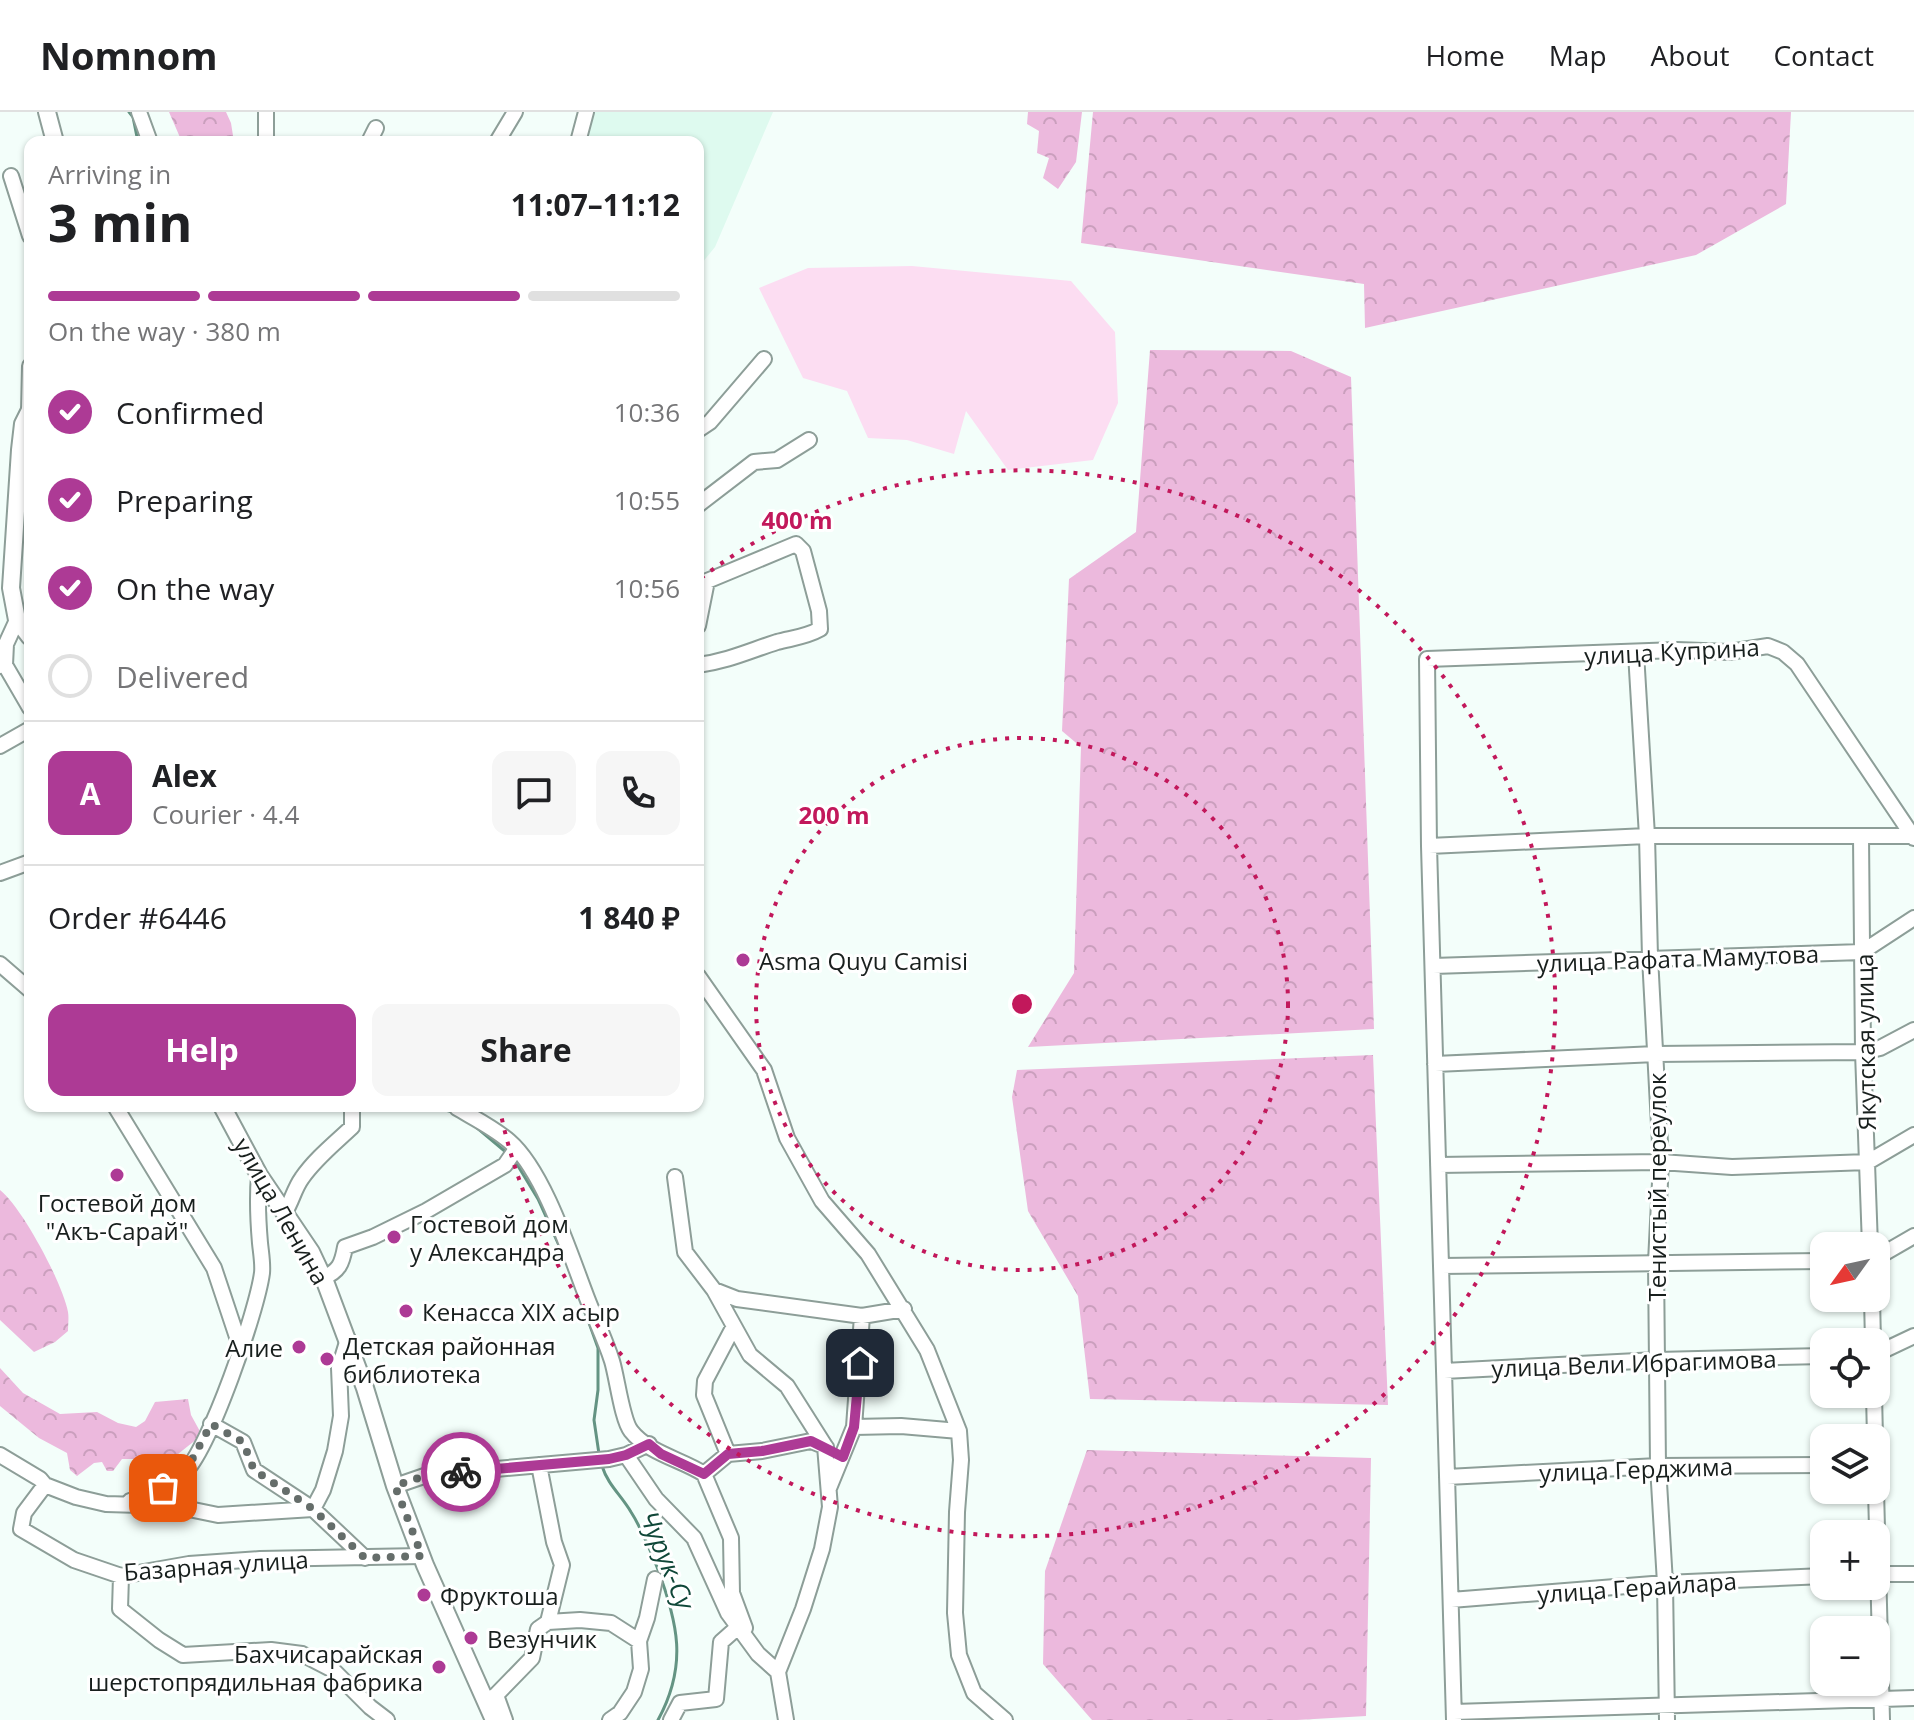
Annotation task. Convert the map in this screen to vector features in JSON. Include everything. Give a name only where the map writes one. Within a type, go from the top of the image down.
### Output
[{"type":"main road","points":[[47,112],[53,136]]},
{"type":"main road","points":[[24,422],[11,588],[17,620],[24,629]]},
{"type":"main road","name":"улица Ленина","points":[[225,1112],[259,1175],[311,1252],[323,1278],[348,1339],[395,1486],[422,1556],[461,1647],[492,1698],[494,1720]]},
{"type":"street","points":[[139,112],[148,136]]},
{"type":"street","points":[[266,112],[266,136]]},
{"type":"street","points":[[501,136],[515,112]]},
{"type":"street","points":[[580,136],[586,112]]},
{"type":"street","points":[[372,136],[376,128]]},
{"type":"street","points":[[11,176],[24,217]]},
{"type":"street","points":[[704,426],[764,359]]},
{"type":"street","points":[[704,500],[754,462],[777,460],[809,440]]},
{"type":"street","points":[[704,596],[707,581],[796,544],[803,551],[819,611],[820,629],[810,635],[778,642],[727,661],[704,664]]},
{"type":"street","points":[[17,620],[6,644],[2,665],[24,699]]},
{"type":"street","name":"улица Куприна","points":[[1429,846],[1427,659],[1677,650],[1729,652],[1768,646],[1783,652],[1797,664],[1913,837]]},
{"type":"street","name":"Тенистый переулок","points":[[1636,653],[1661,1162],[1656,1262],[1658,1466],[1665,1583],[1667,1720]]},
{"type":"street","points":[[0,746],[24,732]]},
{"type":"street","points":[[1913,837],[1647,836],[1429,846],[1454,1716],[1667,1704],[1914,1698]]},
{"type":"street","name":"Якутская улица","points":[[1861,837],[1863,1052],[1870,1232]]},
{"type":"street","points":[[0,873],[24,864]]},
{"type":"street","points":[[1862,952],[1914,918]]},
{"type":"street","name":"улица Рафата Мамутова","points":[[1433,966],[1862,952]]},
{"type":"street","points":[[0,964],[24,985]]},
{"type":"street","points":[[705,997],[764,1070],[787,1138],[822,1201],[868,1254],[927,1350],[959,1431],[961,1460],[955,1613],[959,1655],[974,1693],[1005,1720]]},
{"type":"street","points":[[1435,1064],[1656,1054],[1863,1052],[1880,1048],[1914,1030]]},
{"type":"street","points":[[119,1112],[214,1268],[241,1349]]},
{"type":"street","points":[[285,1212],[304,1175],[352,1127],[352,1112]]},
{"type":"street","points":[[463,1112],[509,1141],[512,1153],[536,1177],[566,1242],[610,1353],[620,1384],[623,1411],[631,1431],[661,1454],[704,1474],[731,1538],[732,1593],[758,1654]]},
{"type":"street","points":[[1438,1165],[1661,1162],[1732,1167],[1868,1162],[1914,1135]]},
{"type":"street","points":[[323,1278],[336,1273],[345,1247],[426,1211],[505,1165],[512,1153]]},
{"type":"street","points":[[106,1504],[141,1499],[185,1473],[211,1424],[241,1349],[262,1273],[257,1199],[259,1175]]},
{"type":"street","points":[[675,1177],[685,1252],[714,1290],[750,1355],[787,1386],[825,1446],[830,1507],[822,1549],[778,1672],[786,1720]]},
{"type":"street","points":[[1890,1250],[1914,1236]]},
{"type":"street","points":[[1441,1266],[1810,1261]]},
{"type":"street","points":[[714,1290],[737,1299],[862,1316],[904,1309]]},
{"type":"street","points":[[829,1488],[854,1427],[862,1316]]},
{"type":"street","points":[[728,1454],[704,1395],[705,1381],[734,1326]]},
{"type":"street","points":[[1890,1347],[1914,1336]]},
{"type":"street","points":[[313,1509],[323,1490],[335,1451],[341,1416],[339,1368],[348,1339]]},
{"type":"street","name":"улица Вели Ибрагимова","points":[[1444,1371],[1657,1360],[1810,1356]]},
{"type":"street","points":[[211,1424],[243,1442],[254,1470],[313,1509],[365,1558]]},
{"type":"street","points":[[854,1427],[901,1426],[959,1431]]},
{"type":"street","points":[[704,1474],[728,1454],[811,1441],[843,1457]]},
{"type":"street","points":[[395,1486],[427,1475],[609,1459],[649,1444]]},
{"type":"street","points":[[0,1455],[45,1485],[106,1504],[174,1506],[218,1515],[313,1509]]},
{"type":"street","points":[[626,1455],[656,1499],[694,1538],[728,1613],[758,1654],[778,1672]]},
{"type":"street","points":[[539,1465],[554,1542],[562,1565],[548,1622]]},
{"type":"street","name":"улица Герджима","points":[[1447,1477],[1658,1466],[1810,1465]]},
{"type":"street","name":"Базарная улица","points":[[45,1485],[24,1513],[21,1529],[74,1560],[121,1576],[189,1564],[260,1559],[422,1556]]},
{"type":"street","points":[[1890,1574],[1914,1574]]},
{"type":"street","points":[[121,1576],[120,1609],[183,1655],[271,1650],[302,1654],[333,1670],[387,1720]]},
{"type":"street","name":"улица Герайлара","points":[[1451,1600],[1665,1583],[1810,1577]]},
{"type":"street","points":[[610,1720],[620,1713],[634,1692],[641,1669],[639,1641],[655,1579]]},
{"type":"street","points":[[1878,1600],[1882,1720]]},
{"type":"street","points":[[505,1720],[492,1698],[532,1658],[538,1629],[548,1622],[580,1620],[611,1623],[639,1641]]},
{"type":"street","points":[[671,1720],[680,1703],[716,1699],[721,1642],[738,1627]]},
{"type":"shaded area","points":[[591,112],[773,112],[715,247],[704,261],[704,136],[585,136]]},
{"type":"shaded area","points":[[912,266],[1071,281],[1115,332],[1118,403],[1093,460],[1008,470],[966,411],[954,454],[907,440],[868,438],[847,391],[803,378],[759,288],[808,268]]},
{"type":"green space","points":[[169,112],[226,112],[233,136],[179,136]]},
{"type":"green space","points":[[1028,112],[1082,112],[1076,162],[1058,189],[1043,178],[1049,158],[1037,153],[1039,131],[1027,124]]},
{"type":"green space","points":[[1093,112],[1791,112],[1786,204],[1696,255],[1365,328],[1364,284],[1081,243]]},
{"type":"green space","points":[[1150,350],[1291,351],[1351,377],[1374,1029],[1028,1047],[1074,973],[1081,747],[1062,731],[1069,579],[1136,532]]},
{"type":"green space","points":[[1373,1055],[1388,1405],[1090,1399],[1078,1296],[1028,1211],[1012,1097],[1017,1070]]},
{"type":"green space","points":[[0,1190],[19,1212],[40,1247],[68,1312],[68,1331],[55,1342],[34,1352],[0,1320]]},
{"type":"green space","points":[[0,1368],[23,1393],[60,1414],[97,1412],[118,1423],[136,1427],[145,1421],[155,1402],[188,1399],[191,1415],[202,1435],[178,1454],[163,1455],[152,1464],[143,1459],[122,1459],[113,1471],[107,1471],[102,1462],[94,1463],[77,1476],[70,1470],[67,1453],[39,1438],[0,1406]]},
{"type":"green space","points":[[1087,1450],[1371,1458],[1366,1716],[1297,1720],[1092,1720],[1043,1664],[1045,1571]]},
{"type":"waterway","name":"Чурук-Су","points":[[129,112],[137,136]]},
{"type":"waterway","name":"Чурук-Су","points":[[476,1127],[507,1153]]},
{"type":"waterway","name":"Чурук-Су","points":[[515,1161],[538,1199],[566,1261]]},
{"type":"waterway","name":"Чурук-Су","points":[[583,1306],[598,1348],[594,1420],[599,1454]]},
{"type":"waterway","name":"Чурук-Су","points":[[602,1466],[645,1539],[670,1607],[677,1644],[676,1662],[673,1681],[658,1720]]},
{"type":"way so far","points":[[163,1488],[185,1473],[211,1424],[243,1442],[254,1470],[313,1509],[365,1558],[422,1556],[395,1486],[427,1475],[461,1472]]},
{"type":"place","name":"Asma Quyu Camisi","points":[[743,960]]},
{"type":"place","name":"Гостевой дом \"Акъ-Сарай\"","points":[[117,1175]]},
{"type":"place","name":"Гостевой дом у Александра","points":[[394,1237]]},
{"type":"place","name":"Кенасса XIX асыр","points":[[406,1311]]},
{"type":"place","name":"Алие","points":[[299,1347]]},
{"type":"place","name":"Детская районная библиотека","points":[[327,1359]]},
{"type":"place","name":"Фруктоша","points":[[424,1595]]},
{"type":"place","name":"Везунчик","points":[[471,1638]]},
{"type":"place","name":"Бахчисарайская шерстопрядильная фабрика","points":[[439,1667]]},
{"type":"route","points":[[461,1472],[609,1459],[649,1444],[661,1454],[704,1474],[728,1454],[811,1441],[843,1457],[854,1427],[860,1363]]}]
